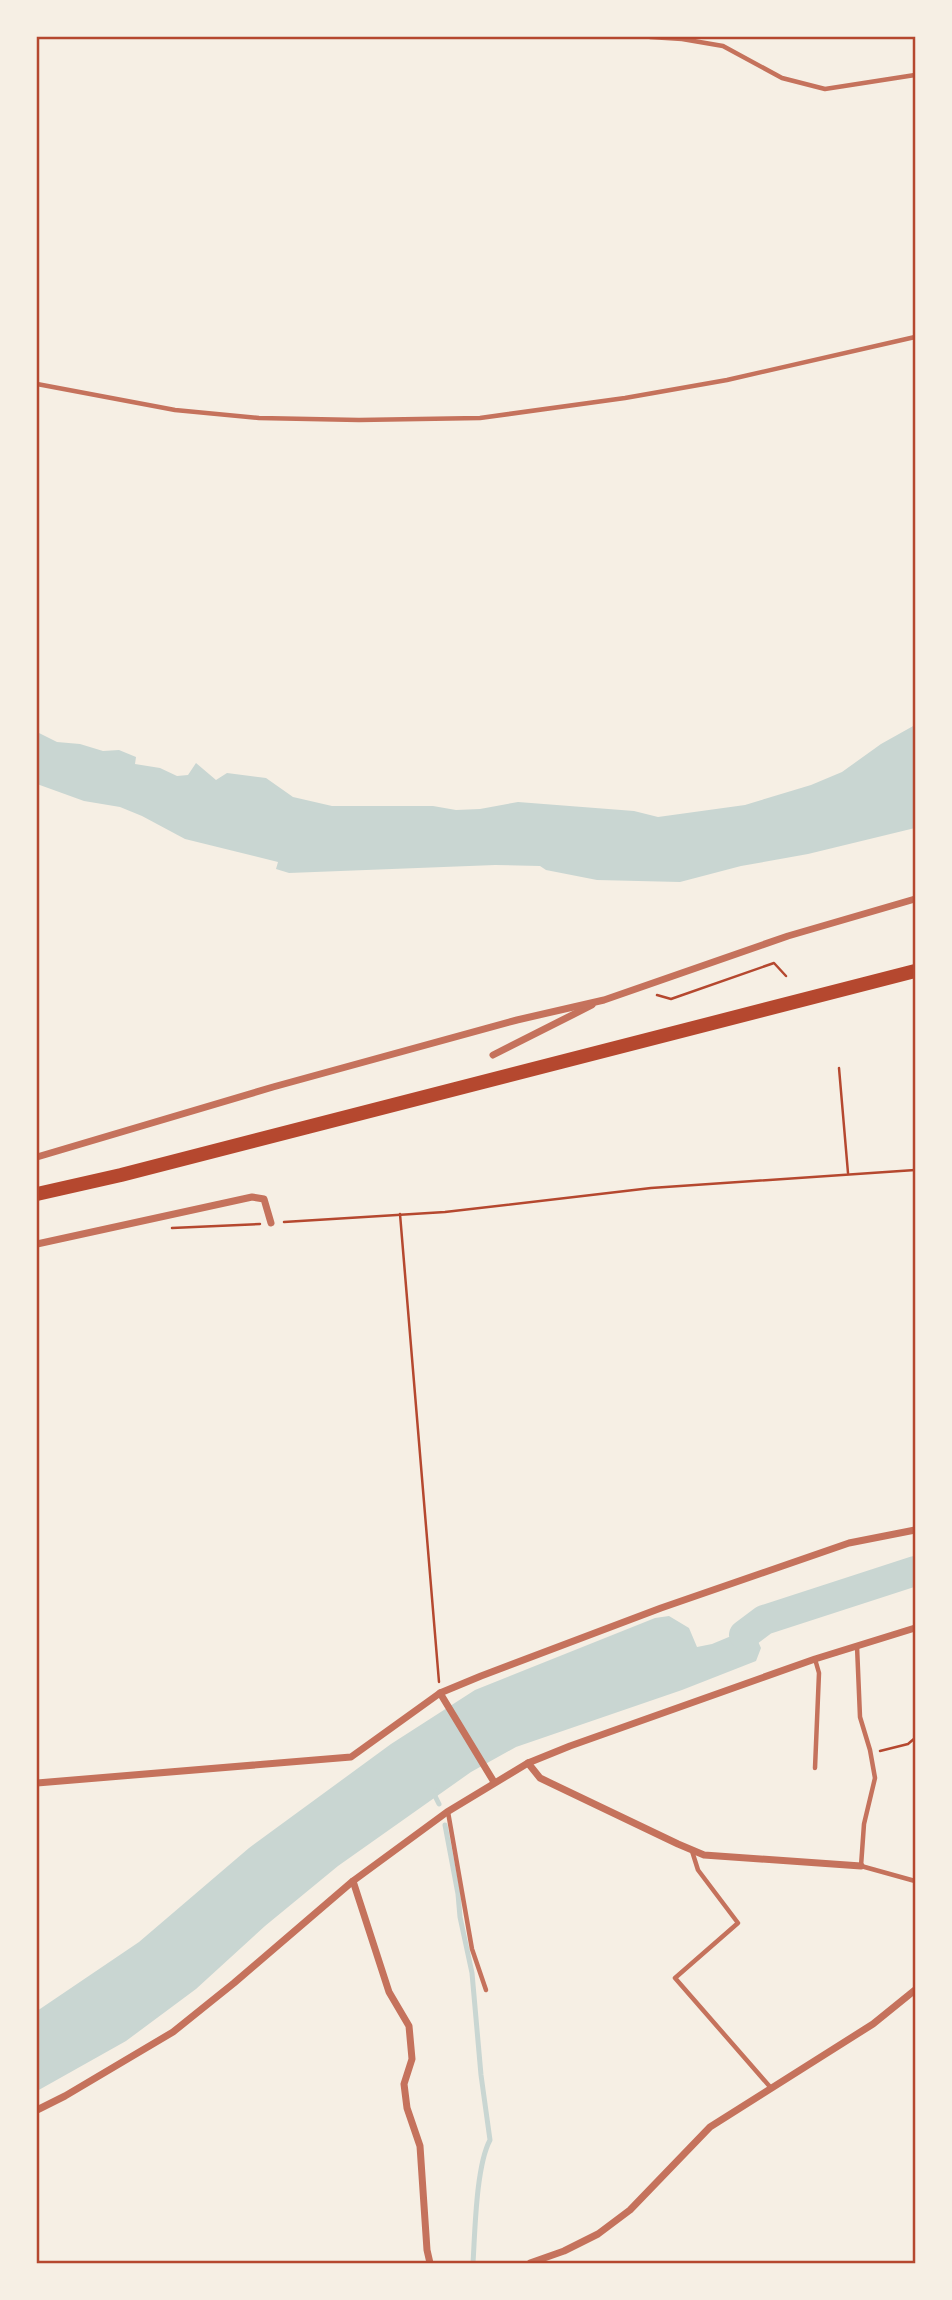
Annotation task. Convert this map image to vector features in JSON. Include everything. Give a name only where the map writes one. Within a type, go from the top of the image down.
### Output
[{"type":"highway","points":[[37,1194],[121,1175],[915,971]]},
{"type":"street","points":[[37,1157],[273,1087],[517,1020],[604,1000],[788,936],[915,899]]},
{"type":"street","points":[[493,1055],[604,1000]]},
{"type":"street","points":[[37,1244],[252,1197],[264,1199],[271,1223]]},
{"type":"street","points":[[37,1783],[351,1757],[440,1693],[711,1591],[849,1543],[915,1530]]},
{"type":"street","points":[[37,2110],[173,2032],[354,1881],[492,1779],[569,1746],[815,1659],[915,1628]]},
{"type":"street","points":[[440,1693],[492,1779]]},
{"type":"street","points":[[528,1763],[540,1778],[704,1855],[861,1866]]},
{"type":"street","points":[[354,1881],[389,1992],[409,2026],[412,2059],[404,2084],[407,2108],[420,2146],[430,2263]]},
{"type":"street","points":[[530,2263],[564,2251],[598,2234],[630,2210],[710,2127],[873,2024],[915,1990]]},
{"type":"lane","points":[[650,37],[723,46],[782,78],[825,89],[915,75]]},
{"type":"lane","points":[[37,384],[175,410],[259,418],[480,418],[625,398],[727,380],[915,337]]},
{"type":"lane","points":[[857,1645],[860,1717],[875,1778],[864,1824],[861,1866],[915,1881]]},
{"type":"lane","points":[[815,1659],[819,1673],[815,1768]]},
{"type":"lane","points":[[447,1812],[464,1892],[472,1949],[486,1990]]},
{"type":"lane","points":[[691,1850],[698,1870],[738,1923],[674,1979],[772,2089]]},
{"type":"path","points":[[647,986],[659,998],[671,999],[774,963],[786,976]]},
{"type":"path","points":[[839,1068],[848,1174]]},
{"type":"path","points":[[163,1228],[445,1212],[651,1188],[915,1170]]},
{"type":"path","points":[[400,1214],[440,1693]]},
{"type":"path","points":[[870,1750],[883,1752],[908,1744],[915,1738]]},
{"type":"shaded area","points":[[915,725],[915,828],[680,882],[597,880],[546,870],[540,866],[495,865],[289,873],[276,869],[278,862],[185,839],[120,807],[84,801],[37,784],[37,732],[57,742],[80,744],[103,751],[119,750],[136,757],[135,764],[160,768],[177,776],[188,775],[196,763],[216,780],[227,773],[266,778],[293,797],[332,806],[433,806],[456,810],[518,802],[634,811],[658,817],[745,805],[811,785],[842,772],[881,744]]},
{"type":"shaded area","points":[[781,1614],[756,1637],[761,1648],[756,1661],[682,1690],[516,1747],[471,1772],[338,1866],[265,1926],[196,1989],[126,2041],[37,2091],[37,2011],[139,1942],[249,1848],[391,1744],[475,1690],[655,1618],[669,1616],[689,1628],[697,1647],[712,1644],[748,1629],[762,1617]]},
{"type":"waterway","points":[[744,1635],[764,1620],[915,1571]]},
{"type":"waterway","points":[[436,1791],[439,1804]]},
{"type":"waterway","points":[[445,1825],[472,1973],[490,2140],[479,2182],[473,2263]]}]
